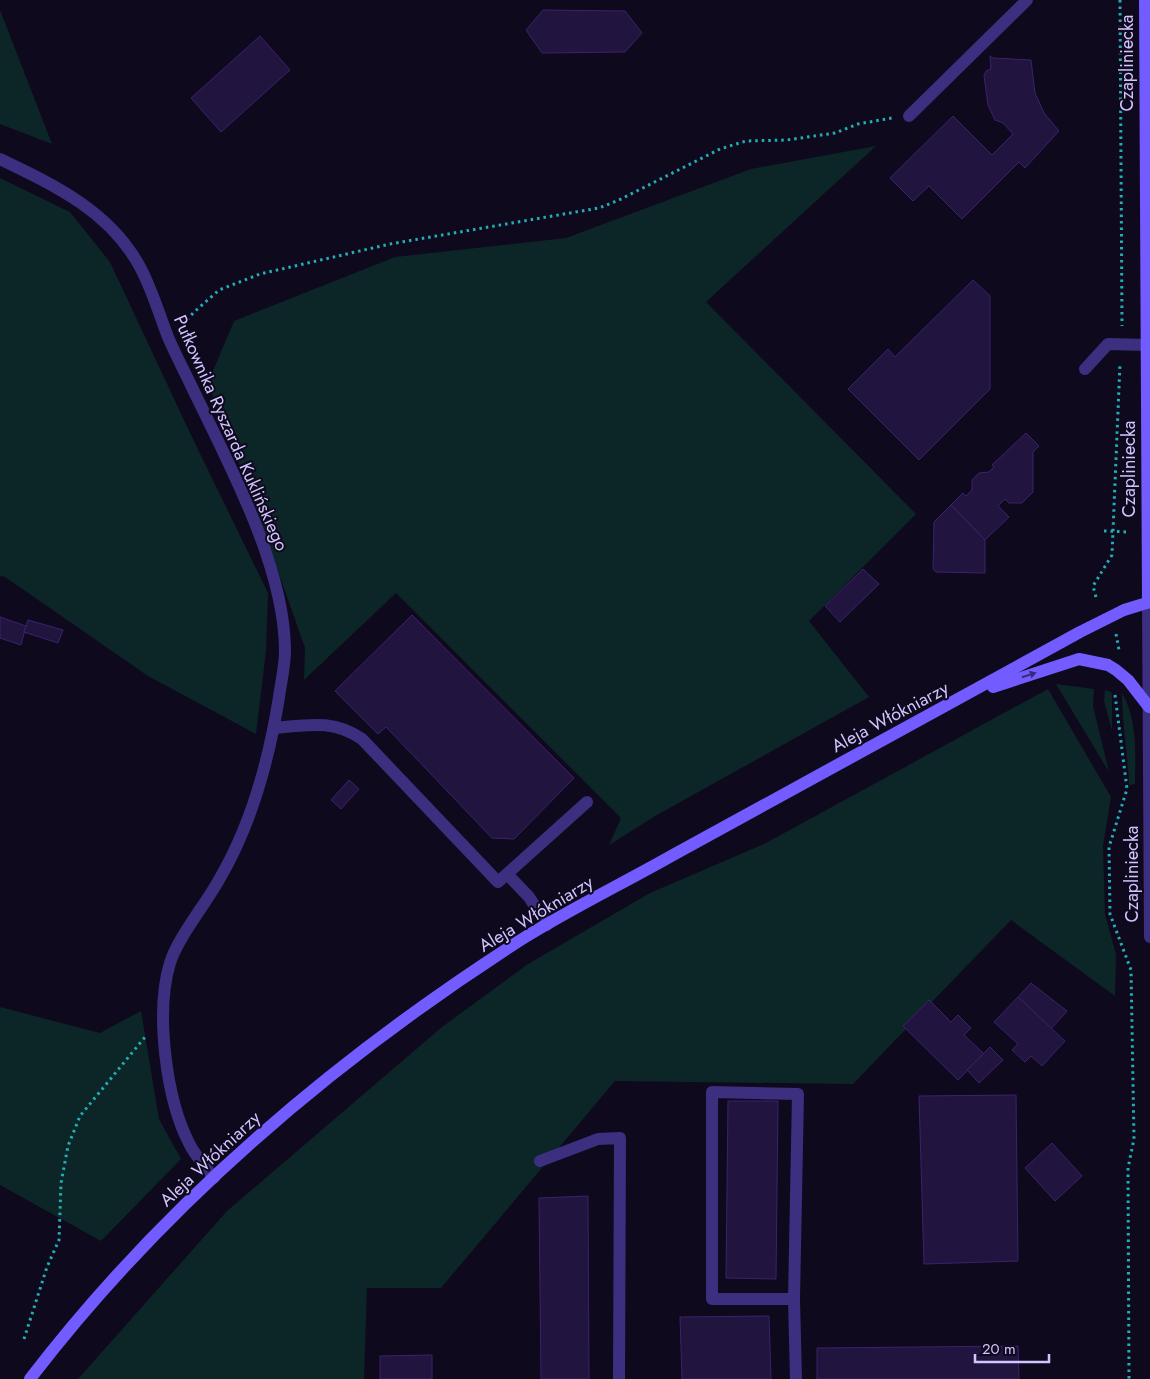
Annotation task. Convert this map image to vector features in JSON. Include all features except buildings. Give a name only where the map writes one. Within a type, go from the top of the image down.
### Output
[{"type":"main road","name":"Czapliniecka","points":[[1145,0],[1148,19],[1144,97],[1149,602]]},
{"type":"main road","name":"Aleja Włókniarzy","points":[[30,1379],[134,1255],[281,1116],[382,1035],[498,955],[547,925],[1086,629],[1149,602]]},
{"type":"main road","points":[[966,695],[1079,659],[1108,665],[1116,670],[1128,680],[1149,707]]},
{"type":"street","points":[[910,116],[1027,0]]},
{"type":"street","name":"Pułkownika Ryszarda Kuklińskiego","points":[[0,159],[65,191],[89,207],[118,236],[139,265],[170,341],[238,482],[266,554],[280,599],[286,652],[274,728],[264,773],[243,832],[221,877],[171,960],[164,986],[164,1045],[182,1129],[194,1152],[214,1178]]},
{"type":"street","points":[[1085,369],[1108,344],[1146,345]]},
{"type":"street","name":"Czapliniecka","points":[[1149,602],[1150,937]]},
{"type":"street","points":[[274,728],[327,724],[347,729],[362,740],[498,882],[587,802]]},
{"type":"street","points":[[506,874],[529,897],[547,925]]},
{"type":"street","points":[[794,1299],[712,1299],[712,1092],[798,1094],[794,1299],[796,1379]]},
{"type":"street","points":[[540,1161],[598,1140],[620,1138],[619,1379]]},
{"type":"path","points":[[1096,597],[1094,586],[1112,555],[1121,345],[1120,0]]},
{"type":"path","points":[[170,341],[192,312],[219,290],[260,274],[390,244],[599,208],[619,200],[720,149],[746,141],[787,140],[835,133],[858,124],[910,116]]},
{"type":"path","points":[[1115,632],[1119,654]]},
{"type":"path","points":[[1114,688],[1127,789],[1109,847],[1110,914],[1131,970],[1134,1139],[1128,1168],[1129,1379]]},
{"type":"path","points":[[24,1339],[47,1267],[59,1240],[61,1183],[68,1146],[80,1116],[163,1016]]},
{"type":"green space","points":[[0,10],[52,144],[0,124]]},
{"type":"green space","points":[[876,146],[706,302],[916,514],[809,621],[869,697],[657,815],[609,845],[621,818],[396,593],[304,680],[305,648],[253,500],[208,383],[234,321],[395,257],[566,238],[751,169]]},
{"type":"green space","points":[[0,178],[70,212],[110,262],[268,593],[266,651],[256,734],[148,676],[5,577],[0,576]]},
{"type":"green space","points":[[1056,684],[1094,689],[1093,706],[1109,772]]},
{"type":"green space","points":[[1048,689],[1111,797],[1103,846],[1105,914],[1116,955],[1115,996],[1011,920],[853,1084],[615,1081],[441,1288],[367,1288],[364,1379],[78,1379],[227,1211],[442,1027],[528,964],[650,893],[764,844]]},
{"type":"green space","points":[[1105,690],[1111,692],[1112,695],[1112,731],[1104,701]]},
{"type":"green space","points":[[1122,693],[1131,715],[1135,749],[1135,784],[1129,785],[1123,716]]},
{"type":"green space","points":[[0,1007],[100,1033],[141,1011],[159,1119],[181,1159],[101,1241],[0,1185]]}]
